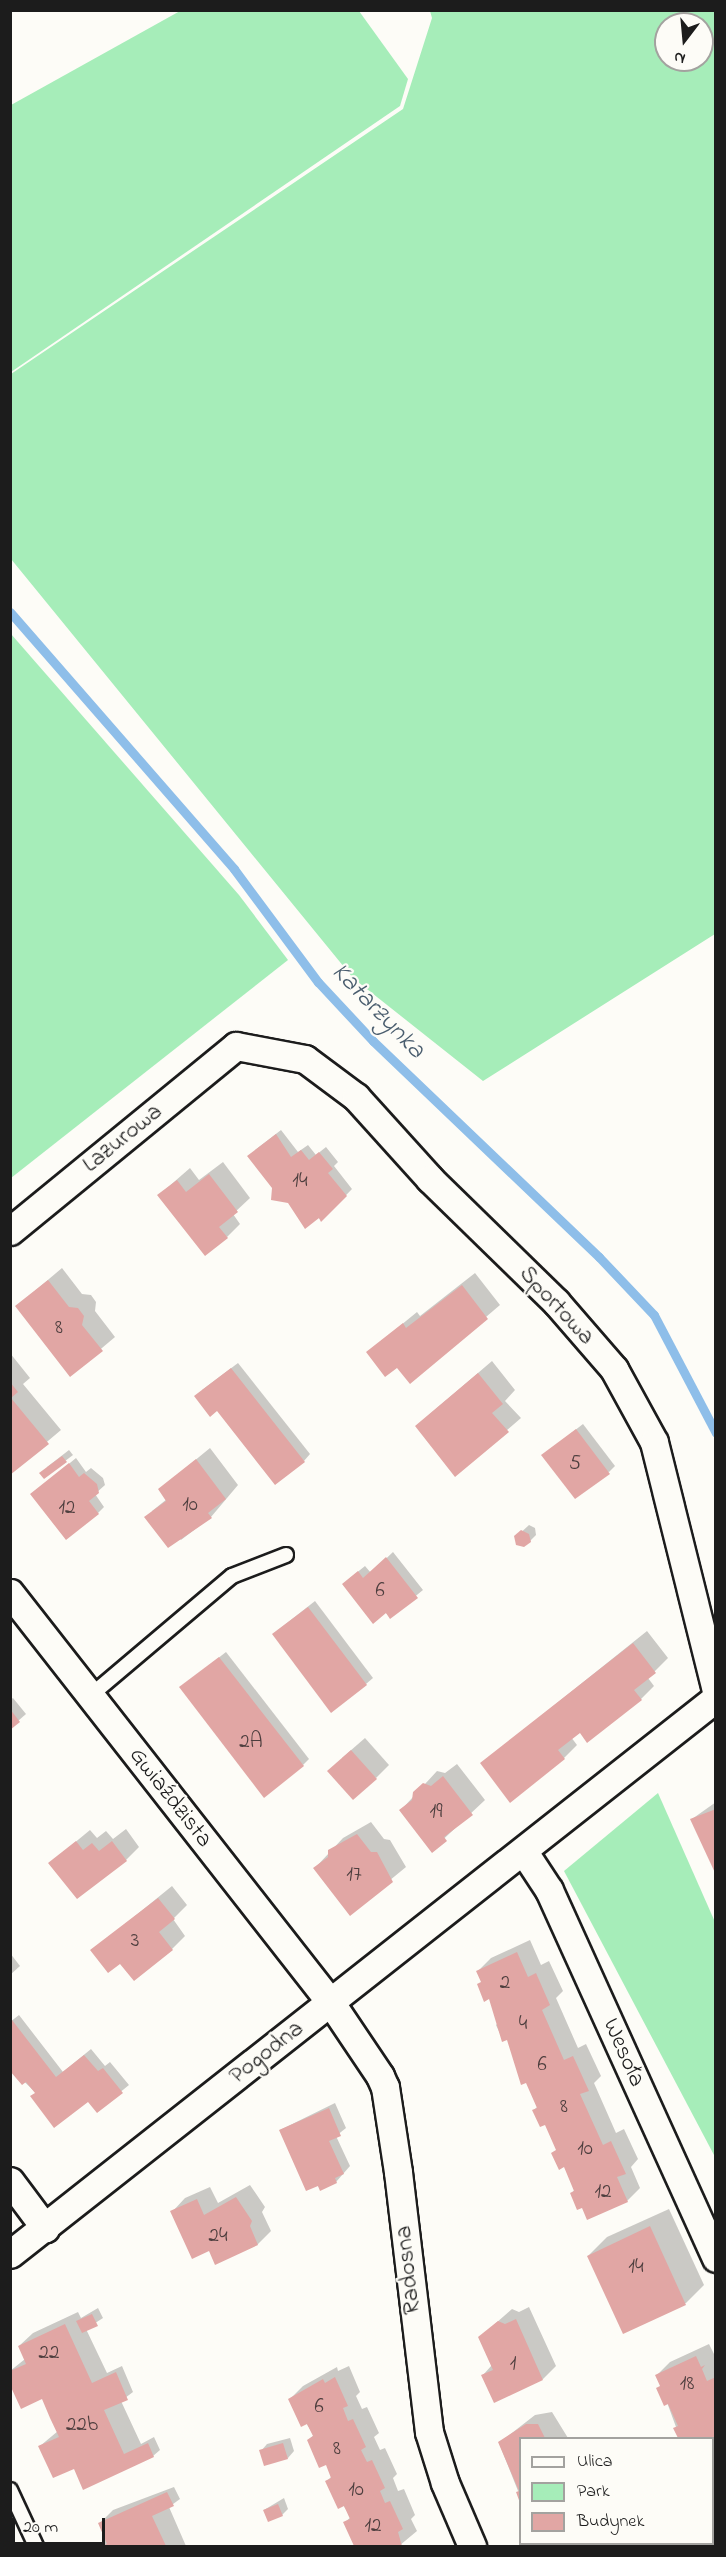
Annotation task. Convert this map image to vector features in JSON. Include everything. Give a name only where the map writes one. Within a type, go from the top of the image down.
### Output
[{"type":"street","name":"Lazurowa","points":[[10,1231],[236,1046]]},
{"type":"street","name":"Sportowa","points":[[236,1046],[305,1059],[356,1097],[430,1179],[556,1302],[614,1369],[654,1442],[716,1690]]},
{"type":"street","name":"Gwiaździsta","points":[[10,1593],[331,2002]]},
{"type":"street","name":"Pogodna","points":[[10,2254],[524,1852],[716,1698]]},
{"type":"street","name":"Wesoła","points":[[524,1852],[549,1890],[716,2258]]},
{"type":"street","name":"Radosna","points":[[331,2002],[385,2087],[429,2432],[445,2483],[472,2547]]},
{"type":"street","points":[[10,2181],[45,2228]]},
{"type":"lane","points":[[90,1696],[232,1576],[286,1555]]},
{"type":"lane","points":[[10,2490],[36,2547]]},
{"type":"green space","points":[[180,11],[359,11],[408,79],[400,106],[11,372],[11,105]]},
{"type":"green space","points":[[430,11],[715,11],[715,934],[483,1081],[353,978],[11,559],[11,374],[403,109],[432,18]]},
{"type":"green space","points":[[11,634],[239,895],[288,960],[11,1178]]},
{"type":"green space","points":[[658,1793],[715,1922],[714,2155],[564,1871]]},
{"type":"building","points":[[276,1134],[291,1157],[301,1150],[309,1160],[319,1152],[333,1169],[328,1173],[347,1196],[321,1222],[319,1218],[305,1229],[288,1203],[271,1200],[272,1188],[247,1156]]},
{"type":"building","points":[[209,1174],[238,1212],[219,1227],[228,1238],[205,1256],[157,1195],[177,1180],[186,1192]]},
{"type":"building","points":[[48,1280],[69,1307],[78,1308],[84,1316],[82,1325],[103,1351],[70,1377],[15,1306]]},
{"type":"building","points":[[462,1285],[488,1319],[410,1384],[397,1368],[385,1377],[366,1352],[403,1323],[406,1328]]},
{"type":"building","points":[[231,1368],[305,1462],[275,1485],[217,1411],[210,1417],[194,1396]]},
{"type":"building","points":[[478,1373],[503,1404],[492,1413],[509,1432],[455,1477],[415,1426]]},
{"type":"building","points":[[10,1382],[18,1392],[11,1398],[49,1444],[10,1475]]},
{"type":"building","points":[[576,1429],[610,1474],[575,1499],[541,1455]]},
{"type":"building","points":[[62,1456],[67,1462],[44,1479],[39,1473]]},
{"type":"building","points":[[196,1459],[226,1499],[208,1513],[212,1518],[168,1548],[144,1517],[166,1501],[158,1489]]},
{"type":"building","points":[[69,1463],[79,1477],[84,1473],[97,1484],[99,1493],[89,1501],[99,1514],[66,1540],[30,1494]]},
{"type":"building","points":[[521,1530],[529,1534],[531,1542],[524,1547],[516,1545],[514,1536]]},
{"type":"building","points":[[386,1557],[418,1598],[390,1619],[386,1613],[373,1624],[342,1584],[358,1571],[363,1578]]},
{"type":"building","points":[[308,1607],[367,1685],[331,1713],[272,1634]]},
{"type":"building","points":[[633,1643],[656,1673],[634,1690],[642,1700],[587,1743],[580,1733],[558,1750],[565,1759],[510,1803],[480,1763]]},
{"type":"building","points":[[219,1657],[304,1766],[264,1798],[179,1687]]},
{"type":"building","points":[[10,1709],[20,1722],[10,1730]]},
{"type":"building","points":[[351,1750],[377,1779],[353,1800],[327,1771]]},
{"type":"building","points":[[443,1776],[473,1815],[444,1837],[447,1841],[432,1853],[399,1810],[412,1800],[413,1792],[423,1783],[431,1786]]},
{"type":"building","points":[[716,1809],[716,1875],[690,1819]]},
{"type":"building","points":[[357,1834],[371,1852],[377,1852],[393,1882],[350,1916],[313,1868],[328,1857],[328,1850]]},
{"type":"building","points":[[76,1841],[83,1850],[92,1843],[99,1851],[112,1841],[127,1861],[77,1899],[48,1863]]},
{"type":"building","points":[[158,1898],[175,1919],[159,1932],[173,1950],[134,1981],[120,1964],[108,1973],[90,1950]]},
{"type":"building","points":[[517,1952],[528,1977],[536,1973],[550,2005],[542,2010],[564,2060],[573,2056],[589,2091],[580,2094],[603,2145],[611,2141],[626,2174],[617,2177],[628,2202],[587,2220],[582,2208],[577,2210],[570,2193],[574,2191],[564,2167],[559,2170],[551,2153],[556,2150],[545,2125],[540,2127],[532,2110],[537,2108],[526,2083],[521,2085],[507,2040],[502,2042],[489,1999],[484,2002],[477,1984],[481,1982],[476,1971]]},
{"type":"building","points":[[12,2020],[56,2077],[84,2055],[98,2071],[103,2068],[123,2093],[97,2113],[88,2102],[54,2128],[30,2096],[35,2093],[26,2082],[22,2085],[10,2071]]},
{"type":"building","points":[[329,2108],[341,2136],[329,2141],[344,2174],[335,2178],[337,2183],[320,2191],[318,2186],[306,2191],[279,2130]]},
{"type":"building","points":[[236,2197],[252,2221],[250,2226],[258,2245],[215,2265],[209,2251],[192,2259],[170,2211],[197,2199],[204,2215]]},
{"type":"building","points":[[650,2226],[686,2305],[623,2334],[587,2256]]},
{"type":"building","points":[[92,2314],[98,2326],[82,2333],[76,2321]]},
{"type":"building","points":[[516,2319],[543,2380],[494,2403],[481,2375],[493,2370],[478,2337],[498,2321],[505,2324]]},
{"type":"building","points":[[65,2324],[92,2383],[116,2372],[128,2400],[104,2410],[124,2454],[148,2443],[154,2457],[83,2490],[74,2469],[53,2478],[38,2446],[59,2437],[42,2399],[21,2409],[10,2385],[10,2371],[26,2364],[18,2346]]},
{"type":"building","points":[[696,2356],[701,2367],[705,2365],[702,2369],[707,2381],[716,2377],[715,2511],[714,2437],[678,2437],[673,2428],[678,2426],[668,2404],[664,2406],[656,2388],[660,2386],[655,2375]]},
{"type":"building","points":[[335,2377],[348,2406],[343,2408],[348,2421],[353,2419],[366,2447],[361,2450],[367,2462],[372,2460],[385,2488],[380,2491],[385,2503],[390,2501],[403,2529],[398,2532],[402,2546],[354,2546],[343,2522],[350,2519],[344,2506],[338,2509],[325,2481],[331,2478],[326,2465],[319,2468],[307,2440],[313,2436],[307,2424],[301,2427],[288,2399],[323,2379],[325,2383]]},
{"type":"building","points":[[526,2424],[538,2424],[544,2437],[519,2437],[519,2491],[498,2442]]},
{"type":"building","points":[[283,2443],[288,2459],[264,2466],[259,2450]]},
{"type":"building","points":[[167,2492],[174,2506],[152,2516],[166,2546],[101,2546],[107,2544],[98,2523]]},
{"type":"building","points":[[278,2504],[283,2516],[268,2522],[263,2510]]},
{"type":"building","points":[[602,2545],[602,2546],[566,2546]]},
{"type":"waterway","name":"Katarzynka","points":[[10,612],[234,869],[318,982],[373,1041],[599,1257],[654,1315],[716,1433]]}]
